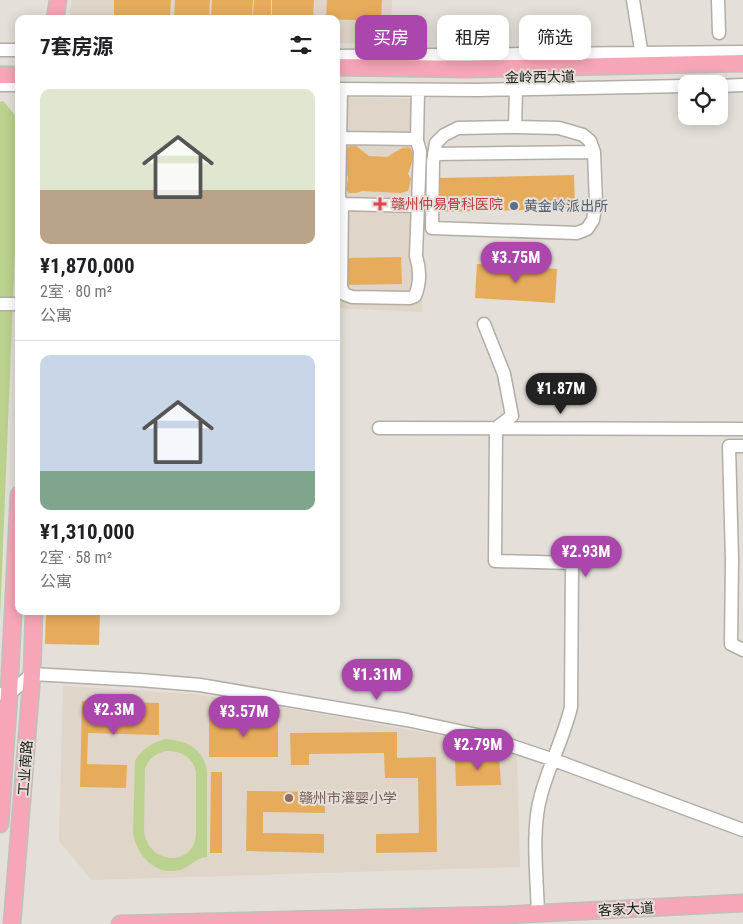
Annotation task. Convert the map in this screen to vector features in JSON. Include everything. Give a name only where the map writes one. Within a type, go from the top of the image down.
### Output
[{"type":"main road","points":[[56,15],[58,0]]},
{"type":"main road","name":"金岭西大道","points":[[340,68],[468,69],[642,59],[743,63]]},
{"type":"main road","points":[[0,64],[15,64]]},
{"type":"main road","name":"金岭西大道","points":[[340,85],[469,79],[743,73]]},
{"type":"main road","points":[[0,75],[15,75]]},
{"type":"main road","name":"工业南路","points":[[0,824],[4,694],[15,548]]},
{"type":"main road","name":"工业南路","points":[[12,924],[32,674],[34,615]]},
{"type":"main road","name":"客家大道","points":[[120,924],[538,914],[743,904]]},
{"type":"street","points":[[634,0],[642,59]]},
{"type":"street","points":[[718,0],[719,33]]},
{"type":"street","points":[[0,50],[15,50]]},
{"type":"street","points":[[340,56],[642,59],[743,52]]},
{"type":"street","points":[[0,85],[15,85]]},
{"type":"street","points":[[340,85],[418,90],[678,86]]},
{"type":"street","points":[[728,86],[743,85]]},
{"type":"street","points":[[417,139],[340,138],[340,198],[342,204],[341,287],[344,294],[352,297],[410,298],[415,296],[418,288],[416,256],[420,151],[417,139],[418,90]]},
{"type":"street","points":[[515,127],[516,90]]},
{"type":"street","points":[[515,127],[571,130],[583,135],[590,141],[594,152],[596,202],[593,220],[587,229],[577,233],[432,228],[436,143],[444,135],[458,128],[515,127]]},
{"type":"street","points":[[434,154],[594,152]]},
{"type":"street","points":[[342,204],[418,206]]},
{"type":"street","points":[[0,304],[15,304]]},
{"type":"street","points":[[484,324],[504,374],[512,416],[496,428]]},
{"type":"street","points":[[378,428],[743,429]]},
{"type":"street","points":[[496,428],[495,561],[572,563],[572,707],[567,728],[541,795],[536,825],[538,914]]},
{"type":"street","points":[[743,446],[730,446],[737,559],[731,644],[743,650]]},
{"type":"street","points":[[4,694],[32,674],[140,680],[192,685],[286,699],[407,720],[482,736],[554,760],[743,830]]},
{"type":"shaded area","points":[[72,0],[392,0],[391,15],[355,15],[355,43],[340,43],[340,15],[69,15]]},
{"type":"shaded area","name":"赣州仲易骨科医院","points":[[340,97],[425,99],[422,312],[340,308]]},
{"type":"shaded area","name":"赣州市灌婴小学","points":[[63,686],[193,694],[286,708],[460,739],[517,756],[520,867],[92,880],[59,841]]},
{"type":"green space","points":[[3,101],[15,115],[15,251],[0,620],[0,102]]},
{"type":"green space","points":[[166,739],[181,742],[194,748],[203,758],[207,773],[207,857],[197,860],[183,869],[174,871],[157,868],[149,863],[138,849],[133,832],[135,761],[144,749]],"holes":[[[171,751],[181,753],[189,758],[196,772],[196,834],[193,845],[188,853],[180,857],[171,858],[162,856],[154,851],[147,842],[144,831],[145,769],[148,762],[156,755]]]},
{"type":"building","points":[[114,0],[171,0],[170,15],[114,15]]},
{"type":"building","points":[[175,0],[210,0],[209,15],[174,15]]},
{"type":"building","points":[[212,0],[253,0],[252,15],[211,15]]},
{"type":"building","points":[[254,0],[271,0],[271,15],[253,15]]},
{"type":"building","points":[[272,0],[314,0],[313,15],[272,15]]},
{"type":"building","points":[[327,0],[382,0],[381,15],[355,15],[355,20],[340,20],[340,15],[326,15]]},
{"type":"building","points":[[355,145],[369,156],[387,157],[402,148],[408,147],[411,149],[414,156],[408,174],[411,179],[408,191],[401,193],[362,191],[349,193],[346,190],[348,178],[342,162],[345,149]]},
{"type":"building","points":[[574,175],[575,209],[435,212],[435,178]]},
{"type":"building","points":[[401,257],[402,284],[346,285],[346,258]]},
{"type":"building","points":[[477,264],[557,269],[555,303],[475,298]]},
{"type":"building","points":[[46,615],[100,615],[99,645],[45,644]]},
{"type":"building","points":[[82,701],[159,703],[159,735],[88,733],[87,764],[127,765],[126,788],[80,787]]},
{"type":"building","points":[[209,718],[278,718],[278,757],[209,757]]},
{"type":"building","points":[[397,732],[397,758],[436,757],[437,852],[376,853],[376,834],[419,833],[418,778],[385,778],[384,753],[309,754],[309,765],[291,765],[290,733]]},
{"type":"building","points":[[499,755],[501,785],[456,786],[455,756]]},
{"type":"building","points":[[211,772],[222,772],[222,853],[210,853]]},
{"type":"building","points":[[247,791],[325,792],[325,813],[263,812],[263,833],[324,834],[324,853],[246,851]]},
{"type":"place","name":"赣州仲易骨科医院","points":[[380,204]]},
{"type":"place","name":"黄金岭派出所","points":[[514,206]]},
{"type":"place","name":"赣州市灌婴小学","points":[[289,798]]}]
